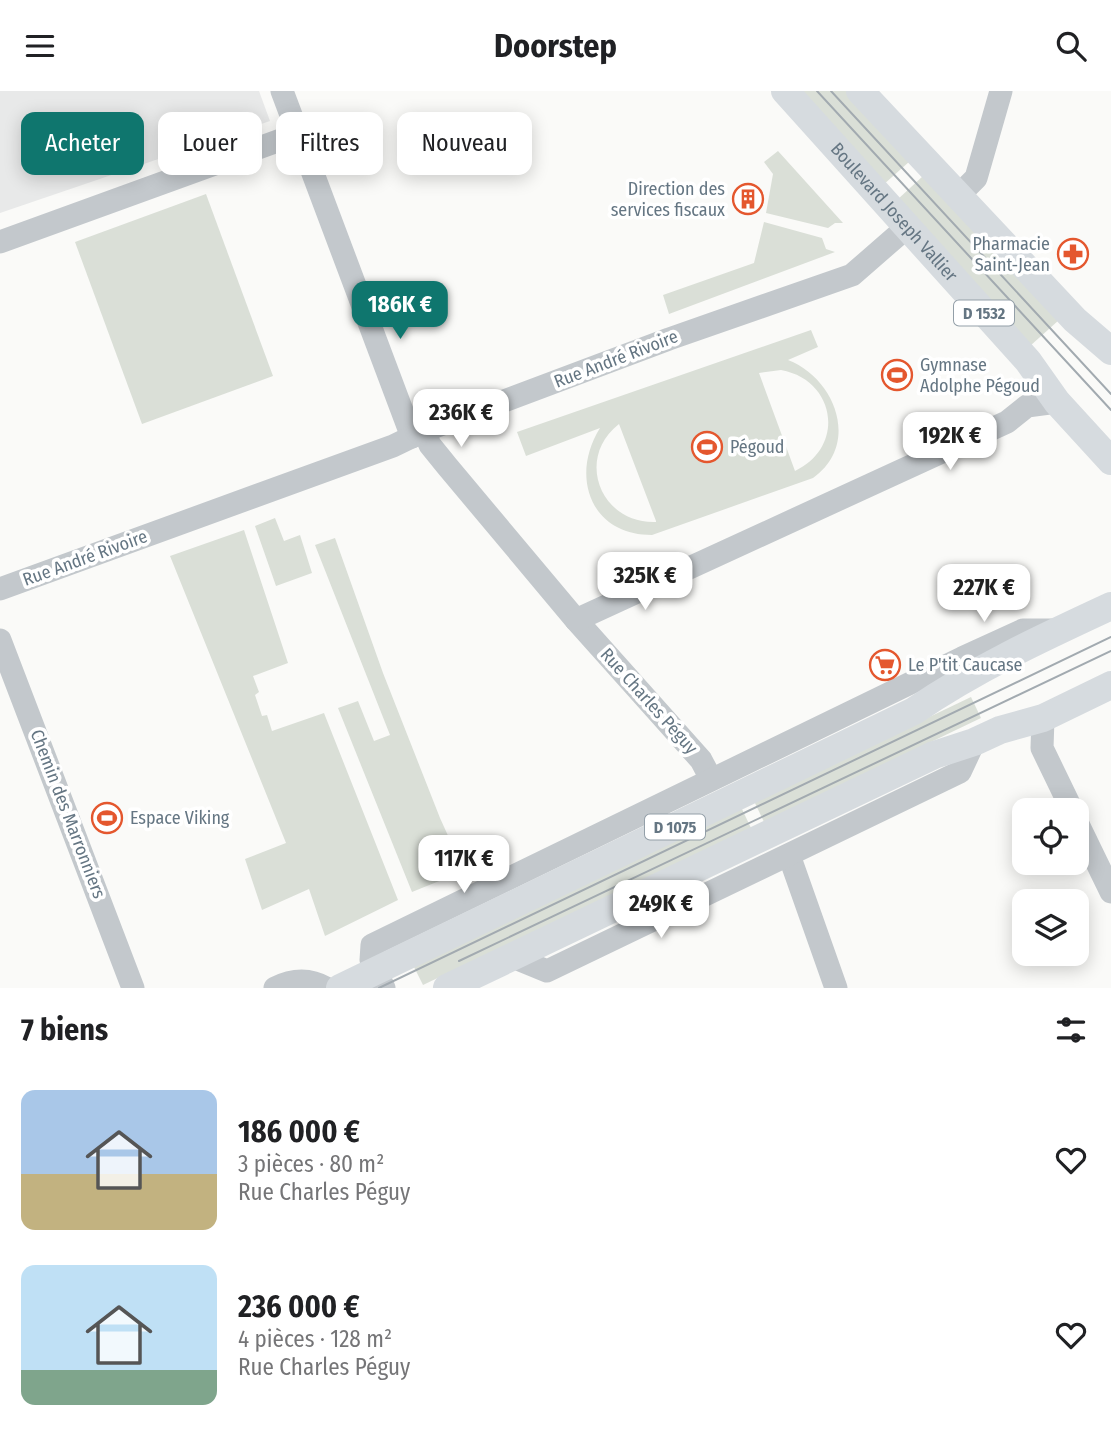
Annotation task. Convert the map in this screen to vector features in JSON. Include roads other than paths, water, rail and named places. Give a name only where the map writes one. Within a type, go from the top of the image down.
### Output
[{"type":"main road","name":"Boulevard Joseph Vallier","points":[[785,91],[1028,361],[1057,402],[1111,461]]},
{"type":"main road","points":[[860,91],[1075,320],[1111,351]]},
{"type":"main road","name":"D 1075","points":[[340,988],[380,980],[476,921],[914,711],[936,695],[1059,630],[1111,606]]},
{"type":"main road","name":"D 1075","points":[[447,988],[934,755],[1000,730],[1043,718],[1111,685]]},
{"type":"street","name":"Rue Charles Péguy","points":[[282,91],[289,112]]},
{"type":"street","points":[[957,197],[976,178],[1002,91]]},
{"type":"street","points":[[0,242],[276,142]]},
{"type":"street","name":"Rue Charles Péguy","points":[[314,175],[418,434],[576,620],[701,760],[711,779]]},
{"type":"street","name":"Rue André Rivoire","points":[[0,589],[393,446],[418,434],[670,339],[852,275],[906,228]]},
{"type":"street","points":[[576,620],[1007,422],[1027,406],[1057,402]]},
{"type":"street","points":[[380,980],[371,960],[372,945],[1023,630],[1059,630]]},
{"type":"street","name":"Chemin des Marronniers","points":[[0,640],[133,988]]},
{"type":"street","points":[[1043,718],[1042,748],[1066,798]]},
{"type":"street","points":[[510,956],[547,971],[960,772],[974,742]]},
{"type":"street","points":[[1089,847],[1111,892]]},
{"type":"street","points":[[789,855],[836,988]]},
{"type":"street","points":[[440,911],[476,921]]},
{"type":"street","points":[[275,988],[289,981],[312,981],[326,988]]},
{"type":"tram line","points":[[817,91],[1111,410]]},
{"type":"tram line","points":[[831,91],[1111,394]]},
{"type":"tram line","points":[[379,988],[1111,637]]},
{"type":"tram line","points":[[459,961],[1111,651]]},
{"type":"place","name":"Direction des services fiscaux","points":[[748,199]]},
{"type":"place","name":"Pharmacie Saint-Jean","points":[[1073,254]]},
{"type":"place","name":"Gymnase Adolphe Pégoud","points":[[897,375]]},
{"type":"place","name":"Pégoud","points":[[707,447]]},
{"type":"place","name":"Le P'tit Caucase","points":[[885,665]]},
{"type":"place","name":"Espace Viking","points":[[107,818]]}]
